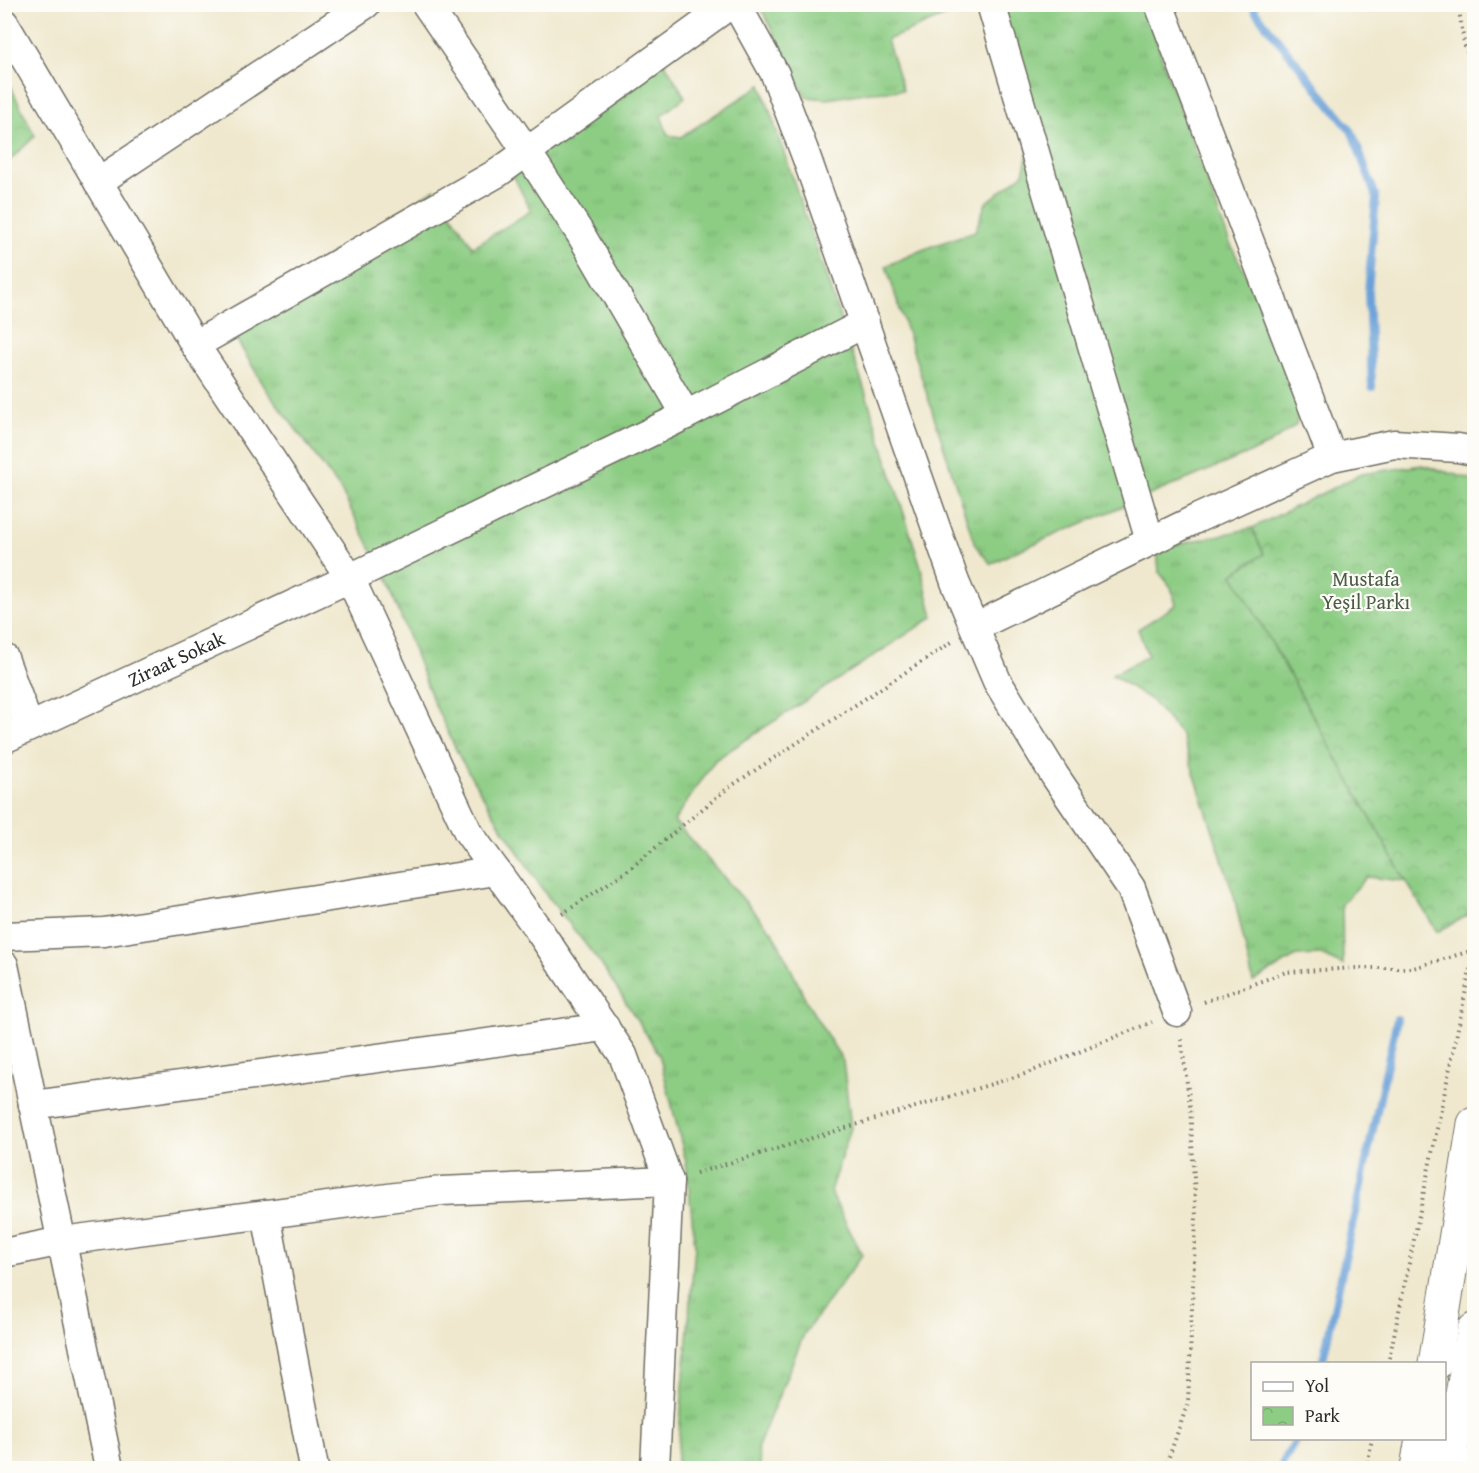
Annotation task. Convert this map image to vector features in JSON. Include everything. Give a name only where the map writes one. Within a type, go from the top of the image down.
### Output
[{"type":"street","points":[[98,182],[366,4]]},
{"type":"street","points":[[426,4],[580,233],[686,415]]},
{"type":"street","points":[[991,4],[1150,541]]},
{"type":"street","points":[[1159,4],[1332,457]]},
{"type":"street","points":[[195,345],[499,172],[744,8],[775,74],[806,156],[955,582],[997,681],[1055,776],[1131,888],[1177,1012]]},
{"type":"street","points":[[4,23],[195,345],[350,578],[468,832],[624,1055],[669,1181],[655,1468]]},
{"type":"street","name":"Ziraat Sokak","points":[[17,733],[350,578],[686,415],[865,323]]},
{"type":"street","points":[[975,627],[1150,541],[1332,457],[1394,444],[1474,451]]},
{"type":"street","points":[[4,658],[17,733]]},
{"type":"street","points":[[4,936],[104,932],[496,871]]},
{"type":"street","points":[[4,965],[109,1468]]},
{"type":"street","points":[[33,1105],[605,1027]]},
{"type":"street","points":[[1435,1362],[1474,1124]]},
{"type":"street","points":[[4,1253],[62,1241],[441,1191],[669,1181]]},
{"type":"street","points":[[266,1214],[314,1468]]},
{"type":"street","points":[[1417,1468],[1449,1457],[1474,1330]]},
{"type":"path","points":[[1458,4],[1464,43],[1474,73]]},
{"type":"path","points":[[538,929],[627,871],[728,788],[975,627]]},
{"type":"path","points":[[669,1181],[1025,1074],[1177,1012],[1286,972],[1413,968],[1474,950]]},
{"type":"path","points":[[1388,1362],[1474,958]]},
{"type":"path","points":[[1165,1468],[1188,1403],[1196,1216],[1190,1105],[1177,1012]]},
{"type":"path","points":[[1367,1468],[1372,1440]]},
{"type":"green space","points":[[757,5],[972,5],[887,40],[903,90],[870,92],[828,99],[806,97],[764,14]]},
{"type":"green space","points":[[977,5],[1146,5],[1165,68],[1229,241],[1284,351],[1301,399],[1296,425],[1266,446],[991,564],[975,545],[886,266],[975,231],[986,203],[1023,174],[1033,132],[1009,57]]},
{"type":"green space","points":[[657,50],[685,97],[661,116],[668,135],[681,137],[761,85],[866,394],[920,564],[933,617],[715,760],[674,821],[774,934],[809,1006],[843,1061],[851,1128],[830,1191],[862,1255],[804,1334],[757,1449],[761,1468],[676,1468],[695,1246],[686,1162],[659,1054],[601,964],[545,893],[460,758],[433,701],[386,578],[340,489],[266,389],[232,332],[276,289],[435,189],[473,247],[531,211],[503,155]]},
{"type":"green space","points":[[4,73],[35,136],[5,165],[4,165]]},
{"type":"green space","name":"Mustafa Yeşil Parkı","points":[[1422,465],[1474,480],[1474,912],[1437,932],[1233,574],[1264,554],[1252,528],[1361,474]]},
{"type":"green space","points":[[1252,528],[1264,554],[1233,574],[1406,881],[1367,877],[1342,904],[1343,965],[1321,955],[1296,956],[1253,982],[1234,896],[1182,736],[1151,700],[1112,675],[1148,656],[1138,629],[1176,605],[1171,587],[1159,572],[1157,549]]},
{"type":"waterway","points":[[1253,4],[1255,11],[1352,132],[1376,197],[1368,292],[1372,387]]},
{"type":"waterway","points":[[1322,1362],[1397,1019]]},
{"type":"waterway","points":[[1280,1468],[1296,1440]]}]
